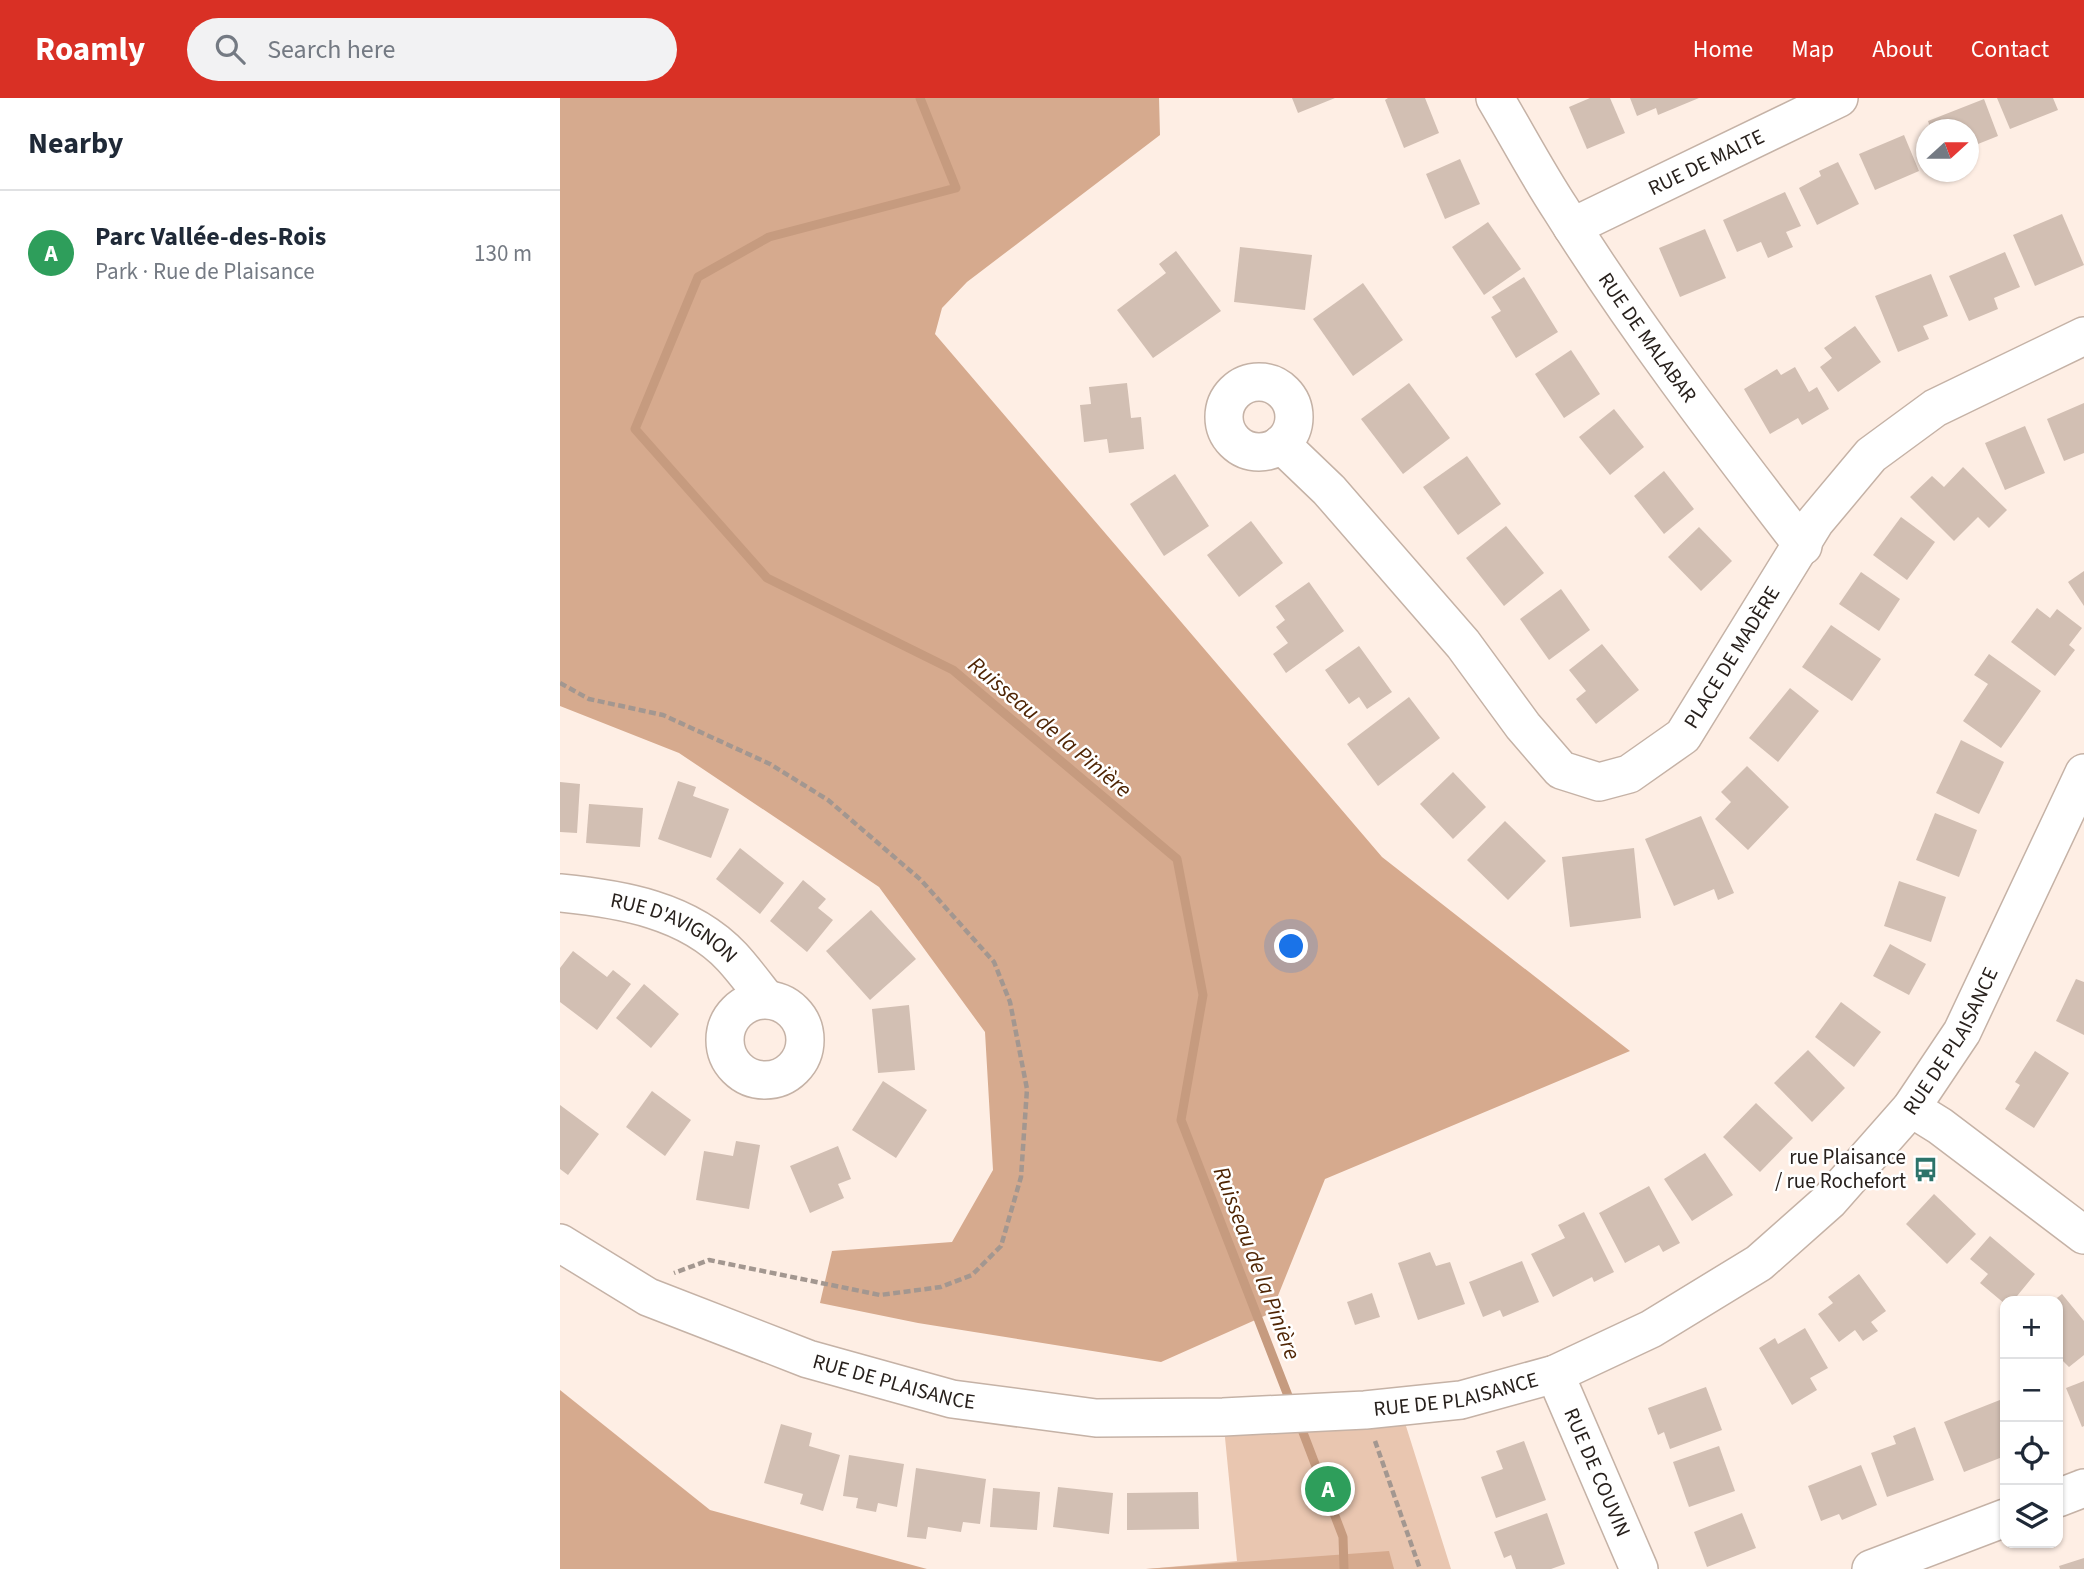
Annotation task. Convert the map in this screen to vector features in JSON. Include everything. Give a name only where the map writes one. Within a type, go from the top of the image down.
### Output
[{"type":"street","name":"RUE DE MALTE","points":[[1573,227],[1839,98]]},
{"type":"street","name":"RUE DE MALABAR","points":[[1501,108],[1573,227],[1681,387],[1803,546]]},
{"type":"street","name":"PLACE DE MADÈRE","points":[[1282,444],[1329,490],[1463,644],[1523,726],[1561,770],[1599,782],[1629,774],[1683,736],[1803,546],[1815,522],[1871,455],[1935,408],[2084,336]]},
{"type":"street","name":"RUE DE PLAISANCE","points":[[560,1243],[648,1297],[808,1359],[952,1399],[1096,1418],[1275,1415],[1364,1410],[1461,1400],[1555,1374],[1651,1329],[1759,1263],[1829,1201],[1911,1108],[1962,1032],[2084,773]]},
{"type":"street","name":"RUE D'AVIGNON","points":[[560,893],[597,897],[660,912],[688,923],[731,956],[766,999]]},
{"type":"street","points":[[1911,1108],[1940,1126],[2084,1235]]},
{"type":"street","name":"RUE DE COUVIN","points":[[1555,1374],[1639,1569]]},
{"type":"street","points":[[2063,1496],[2084,1488]]},
{"type":"street","points":[[1871,1569],[2000,1520]]},
{"type":"path","points":[[560,683],[589,699],[663,715],[771,764],[828,800],[921,880],[994,962],[1010,1002],[1027,1089],[1021,1177],[1002,1246],[972,1275],[941,1287],[880,1295],[709,1260],[675,1272],[648,1297]]},
{"type":"path","points":[[1364,1410],[1420,1569]]},
{"type":"shaded area","points":[[560,98],[1159,98],[1160,135],[967,282],[942,308],[935,334],[1382,857],[1630,1051],[1325,1179],[1271,1313],[1161,1362],[918,1323],[820,1303],[832,1251],[952,1242],[993,1170],[985,1032],[879,887],[679,753],[560,706]]},
{"type":"shaded area","points":[[560,1390],[710,1510],[927,1569],[560,1569]]},
{"type":"shaded area","points":[[1400,1407],[1451,1569],[1146,1569],[1237,1561],[1223,1417]]},
{"type":"shaded area","points":[[1389,1551],[1394,1569],[1146,1569]]},
{"type":"building","points":[[1292,98],[1335,98],[1298,113]]},
{"type":"building","points":[[1425,98],[1439,133],[1404,148],[1385,100]]},
{"type":"building","points":[[1590,98],[1610,98],[1625,133],[1587,149],[1569,107]]},
{"type":"building","points":[[1630,98],[1699,98],[1658,115],[1656,108],[1637,116]]},
{"type":"building","points":[[1997,98],[2053,98],[2058,110],[2010,129]]},
{"type":"building","points":[[1984,99],[1998,136],[1979,144],[1979,119],[1933,119]]},
{"type":"building","points":[[1904,135],[1916,164],[1916,172],[1875,190],[1859,154]]},
{"type":"building","points":[[1460,159],[1480,204],[1445,219],[1426,174]]},
{"type":"building","points":[[1838,162],[1859,204],[1817,225],[1799,188],[1821,176],[1819,171]]},
{"type":"building","points":[[1785,192],[1801,226],[1786,232],[1793,247],[1768,258],[1761,242],[1737,252],[1723,220]]},
{"type":"building","points":[[2062,214],[2084,265],[2035,286],[2013,235]]},
{"type":"building","points":[[1488,222],[1521,269],[1484,295],[1452,247]]},
{"type":"building","points":[[1705,229],[1726,278],[1680,297],[1659,248]]},
{"type":"building","points":[[1240,247],[1312,255],[1305,310],[1234,302]]},
{"type":"building","points":[[1176,251],[1221,311],[1153,358],[1117,310],[1166,273],[1159,264]]},
{"type":"building","points":[[2005,252],[2020,287],[1994,298],[1998,309],[1969,321],[1949,276]]},
{"type":"building","points":[[1931,274],[1948,316],[1923,326],[1929,339],[1898,352],[1875,296]]},
{"type":"building","points":[[1524,277],[1558,332],[1516,358],[1491,317],[1501,311],[1492,297]]},
{"type":"building","points":[[1363,283],[1403,340],[1353,376],[1313,319]]},
{"type":"building","points":[[1855,326],[1881,362],[1838,392],[1820,367],[1832,358],[1824,348]]},
{"type":"building","points":[[1571,350],[1600,394],[1564,418],[1535,374]]},
{"type":"building","points":[[1795,367],[1809,392],[1817,387],[1829,409],[1802,425],[1798,418],[1770,434],[1744,389],[1777,369],[1781,375]]},
{"type":"building","points":[[1127,383],[1131,418],[1141,417],[1144,449],[1109,453],[1107,439],[1084,442],[1080,405],[1091,404],[1089,387]]},
{"type":"building","points":[[1409,383],[1450,438],[1403,474],[1361,419]]},
{"type":"building","points":[[2084,403],[2084,453],[2064,461],[2047,419]]},
{"type":"building","points":[[1614,409],[1644,447],[1610,475],[1579,437]]},
{"type":"building","points":[[2025,426],[2045,473],[2005,490],[1985,443]]},
{"type":"building","points":[[1467,456],[1501,504],[1458,535],[1423,487]]},
{"type":"building","points":[[1963,467],[2007,510],[1989,528],[1978,517],[1954,541],[1910,497],[1932,476],[1944,487]]},
{"type":"building","points":[[1664,471],[1694,509],[1664,534],[1634,496]]},
{"type":"building","points":[[1175,474],[1209,526],[1164,556],[1130,504]]},
{"type":"building","points":[[1901,517],[1935,542],[1907,580],[1873,555]]},
{"type":"building","points":[[1251,521],[1283,563],[1239,597],[1207,555]]},
{"type":"building","points":[[1506,526],[1544,573],[1504,606],[1466,558]]},
{"type":"building","points":[[1699,527],[1732,561],[1701,591],[1668,557]]},
{"type":"building","points":[[2084,571],[2084,606],[2068,582]]},
{"type":"building","points":[[1861,572],[1900,599],[1879,631],[1839,604]]},
{"type":"building","points":[[1309,582],[1344,631],[1286,673],[1273,654],[1288,643],[1276,627],[1285,620],[1275,606]]},
{"type":"building","points":[[1561,589],[1590,630],[1549,660],[1520,619]]},
{"type":"building","points":[[2037,608],[2050,618],[2057,609],[2082,628],[2069,645],[2075,650],[2055,676],[2011,642]]},
{"type":"building","points":[[1831,625],[1881,659],[1852,701],[1802,667]]},
{"type":"building","points":[[1602,644],[1639,690],[1596,724],[1576,699],[1586,691],[1569,670]]},
{"type":"building","points":[[1359,646],[1392,692],[1367,709],[1359,697],[1349,704],[1325,670]]},
{"type":"building","points":[[1989,654],[2041,691],[2001,748],[1963,721],[1988,684],[1974,675]]},
{"type":"building","points":[[1790,688],[1819,711],[1778,762],[1749,738]]},
{"type":"building","points":[[1409,697],[1440,738],[1378,786],[1347,744]]},
{"type":"building","points":[[1961,740],[2004,762],[1979,814],[1936,793]]},
{"type":"building","points":[[1747,766],[1789,807],[1748,850],[1715,819],[1731,802],[1721,792]]},
{"type":"building","points":[[1453,772],[1486,807],[1453,839],[1420,804]]},
{"type":"building","points":[[678,781],[696,787],[693,796],[729,809],[711,858],[658,839]]},
{"type":"building","points":[[560,782],[580,784],[577,833],[560,832]]},
{"type":"building","points":[[589,804],[643,808],[640,847],[586,843]]},
{"type":"building","points":[[1935,813],[1977,830],[1959,877],[1916,860]]},
{"type":"building","points":[[1701,816],[1734,893],[1718,900],[1714,889],[1674,906],[1645,839]]},
{"type":"building","points":[[1505,821],[1546,861],[1508,900],[1467,860]]},
{"type":"building","points":[[740,848],[784,883],[760,914],[716,879]]},
{"type":"building","points":[[1634,848],[1641,918],[1570,927],[1562,857]]},
{"type":"building","points":[[803,880],[826,899],[818,908],[833,920],[807,952],[770,921]]},
{"type":"building","points":[[1899,881],[1946,897],[1931,942],[1884,926]]},
{"type":"building","points":[[871,910],[916,959],[870,1000],[826,951]]},
{"type":"building","points":[[1890,944],[1926,964],[1909,995],[1873,976]]},
{"type":"building","points":[[573,951],[607,977],[613,970],[631,984],[597,1030],[560,1002],[560,968]]},
{"type":"building","points":[[2076,979],[2084,982],[2084,1035],[2056,1021]]},
{"type":"building","points":[[644,984],[679,1014],[651,1048],[616,1018]]},
{"type":"building","points":[[1841,1002],[1881,1032],[1854,1067],[1815,1037]]},
{"type":"building","points":[[909,1005],[915,1070],[878,1073],[872,1009]]},
{"type":"building","points":[[1808,1050],[1845,1088],[1812,1122],[1774,1083]]},
{"type":"building","points":[[2035,1051],[2069,1073],[2034,1128],[2005,1109],[2020,1085],[2015,1082]]},
{"type":"building","points":[[883,1081],[927,1110],[896,1158],[852,1130]]},
{"type":"building","points":[[652,1091],[691,1120],[665,1156],[626,1127]]},
{"type":"building","points":[[1756,1103],[1793,1138],[1760,1172],[1723,1137]]},
{"type":"building","points":[[560,1105],[599,1134],[568,1175],[560,1169]]},
{"type":"building","points":[[736,1141],[760,1145],[749,1209],[696,1200],[704,1151],[733,1156]]},
{"type":"building","points":[[838,1146],[851,1179],[838,1184],[844,1198],[810,1213],[790,1166]]},
{"type":"building","points":[[1705,1153],[1733,1195],[1692,1221],[1664,1179]]},
{"type":"building","points":[[1649,1186],[1680,1243],[1663,1252],[1659,1245],[1625,1263],[1599,1213]]},
{"type":"building","points":[[1934,1194],[1976,1234],[1947,1264],[1906,1224]]},
{"type":"building","points":[[1584,1212],[1614,1272],[1594,1282],[1592,1277],[1553,1297],[1531,1254],[1565,1238],[1558,1225]]},
{"type":"building","points":[[1990,1236],[2035,1274],[2017,1296],[2000,1296],[2000,1300],[1980,1283],[1988,1274],[1970,1259]]},
{"type":"building","points":[[1430,1252],[1436,1266],[1450,1262],[1465,1304],[1418,1320],[1398,1263]]},
{"type":"building","points":[[1522,1261],[1539,1302],[1503,1317],[1500,1310],[1483,1317],[1469,1282]]},
{"type":"building","points":[[1859,1274],[1886,1311],[1871,1322],[1878,1331],[1863,1341],[1855,1330],[1839,1342],[1818,1314],[1833,1303],[1828,1297]]},
{"type":"building","points":[[1372,1293],[1380,1317],[1355,1325],[1347,1302]]},
{"type":"building","points":[[2062,1294],[2084,1321],[2084,1355],[2069,1367],[2063,1361],[2063,1296],[2059,1296]]},
{"type":"building","points":[[1805,1328],[1828,1368],[1810,1378],[1817,1390],[1792,1405],[1759,1348],[1775,1338],[1778,1344]]},
{"type":"building","points":[[2084,1381],[2084,1426],[2082,1427],[2066,1388]]},
{"type":"building","points":[[1706,1387],[1722,1430],[1670,1449],[1664,1432],[1658,1435],[1648,1408]]},
{"type":"building","points":[[2000,1400],[2000,1458],[1964,1472],[1944,1422]]},
{"type":"building","points":[[781,1424],[812,1433],[809,1446],[840,1455],[823,1511],[800,1504],[803,1494],[764,1483]]},
{"type":"building","points":[[1915,1427],[1934,1480],[1887,1497],[1871,1453],[1896,1444],[1893,1436]]},
{"type":"building","points":[[1524,1441],[1546,1500],[1496,1518],[1481,1477],[1503,1469],[1496,1451]]},
{"type":"building","points":[[1719,1446],[1735,1491],[1689,1507],[1673,1462]]},
{"type":"building","points":[[849,1455],[904,1464],[897,1507],[878,1503],[876,1512],[856,1508],[858,1498],[843,1496]]},
{"type":"building","points":[[1861,1465],[1877,1505],[1842,1520],[1839,1514],[1821,1521],[1808,1486]]},
{"type":"building","points":[[916,1468],[986,1479],[980,1524],[963,1522],[961,1532],[928,1527],[926,1539],[907,1537]]},
{"type":"building","points":[[1058,1487],[1113,1493],[1109,1534],[1053,1527]]},
{"type":"building","points":[[993,1488],[1040,1492],[1037,1530],[990,1527]]},
{"type":"building","points":[[1198,1492],[1199,1529],[1127,1530],[1127,1493]]},
{"type":"building","points":[[1547,1513],[1565,1564],[1551,1569],[1516,1569],[1511,1555],[1504,1558],[1494,1532]]},
{"type":"building","points":[[1742,1513],[1756,1548],[1707,1567],[1694,1532]]},
{"type":"building","points":[[2084,1558],[2084,1569],[2060,1569],[2059,1566]]},
{"type":"waterway","name":"Ruisseau de la Pinière","points":[[920,98],[956,188],[769,237],[698,277],[635,429],[767,578],[953,670],[1177,859],[1203,995],[1181,1120],[1292,1406]]},
{"type":"waterway","name":"Ruisseau de la Pinière","points":[[1299,1422],[1343,1537],[1344,1569]]},
{"type":"place","name":"rue Plaisance / rue Rochefort","points":[[1926,1169]]},
{"type":"place","name":"Parc Vallée-des-Rois","points":[[1328,1489]]}]
